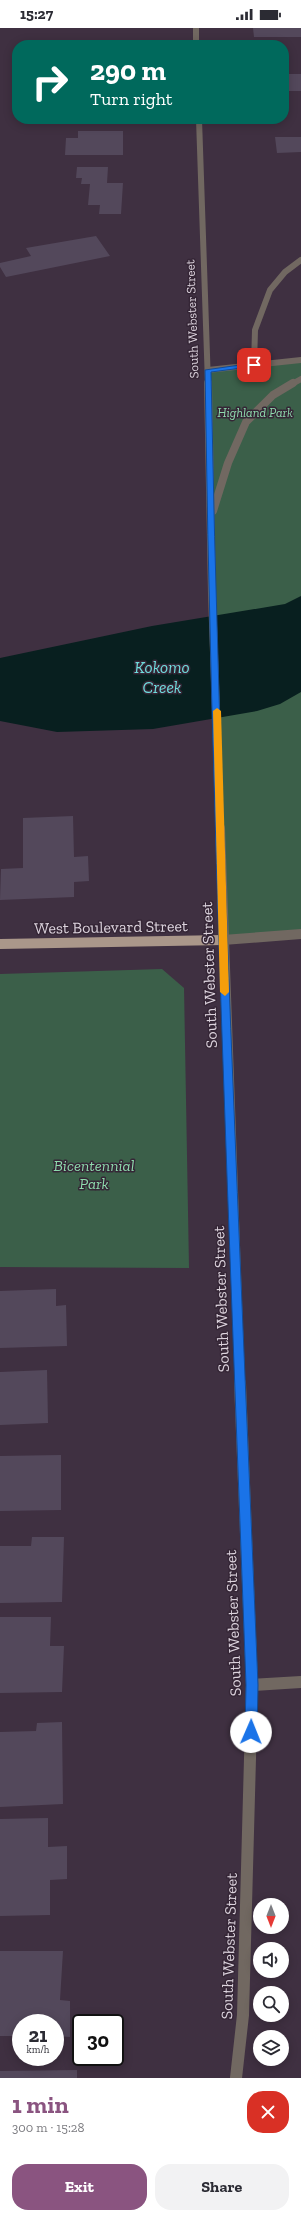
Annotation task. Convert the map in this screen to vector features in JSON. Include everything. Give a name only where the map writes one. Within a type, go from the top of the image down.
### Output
[{"type":"main road","name":"West Boulevard Street","points":[[0,944],[223,940]]},
{"type":"street","points":[[196,28],[196,40]]},
{"type":"street","name":"South Webster Street","points":[[199,124],[208,370],[212,603],[218,746],[223,940],[252,1685],[243,2016],[236,2078]]},
{"type":"street","points":[[254,365],[255,330],[270,290],[285,272],[301,260]]},
{"type":"street","points":[[208,370],[301,360]]},
{"type":"street","name":"South Webster Street","points":[[211,519],[228,463],[246,422],[272,395],[301,378]]},
{"type":"street","points":[[223,940],[301,934]]},
{"type":"street","points":[[252,1685],[301,1682]]},
{"type":"green space","name":"Highland Park","points":[[301,360],[301,934],[223,940],[208,370]]},
{"type":"green space","name":"Bicentennial Park","points":[[162,969],[184,988],[189,1268],[0,1267],[0,974]]},
{"type":"water","name":"Kokomo Creek","points":[[301,596],[301,692],[280,704],[257,711],[153,729],[57,732],[0,721],[0,658],[152,626],[285,604]]},
{"type":"building","points":[[253,28],[301,28],[301,37],[254,37]]},
{"type":"building","points":[[289,74],[301,74],[301,91],[289,91]]},
{"type":"building","points":[[78,131],[123,131],[123,155],[65,155],[66,138],[78,138]]},
{"type":"building","points":[[275,137],[301,137],[301,152],[277,153]]},
{"type":"building","points":[[77,167],[108,167],[107,183],[123,183],[121,214],[99,214],[100,205],[88,205],[90,184],[81,184],[82,178],[76,178]]},
{"type":"building","points":[[96,236],[110,256],[6,277],[0,267],[0,263],[31,256],[26,248]]},
{"type":"building","points":[[73,816],[74,857],[88,856],[89,881],[74,882],[74,897],[0,900],[1,869],[23,868],[23,818]]},
{"type":"building","points":[[56,1289],[56,1306],[66,1305],[67,1346],[0,1348],[0,1291]]},
{"type":"building","points":[[47,1370],[48,1423],[0,1425],[0,1372]]},
{"type":"building","points":[[61,1455],[61,1510],[0,1511],[0,1456]]},
{"type":"building","points":[[32,1537],[64,1537],[62,1602],[0,1603],[0,1546],[31,1546]]},
{"type":"building","points":[[0,1617],[51,1617],[50,1646],[64,1646],[62,1692],[0,1693]]},
{"type":"building","points":[[62,1722],[63,1804],[0,1807],[0,1732],[36,1731],[37,1723]]},
{"type":"building","points":[[48,1818],[48,1847],[67,1846],[67,1879],[50,1880],[50,1915],[0,1916],[0,1819]]},
{"type":"building","points":[[0,1951],[63,1951],[60,2000],[70,2001],[70,2037],[64,2037],[64,2014],[12,2014],[12,2036],[0,2036]]},
{"type":"building","points":[[77,2070],[77,2078],[0,2078],[0,2071]]},
{"type":"slow traffic","points":[[217,711],[225,992]]},
{"type":"route","points":[[251,1732],[252,1685],[223,940],[212,603],[208,370],[254,365]]}]
